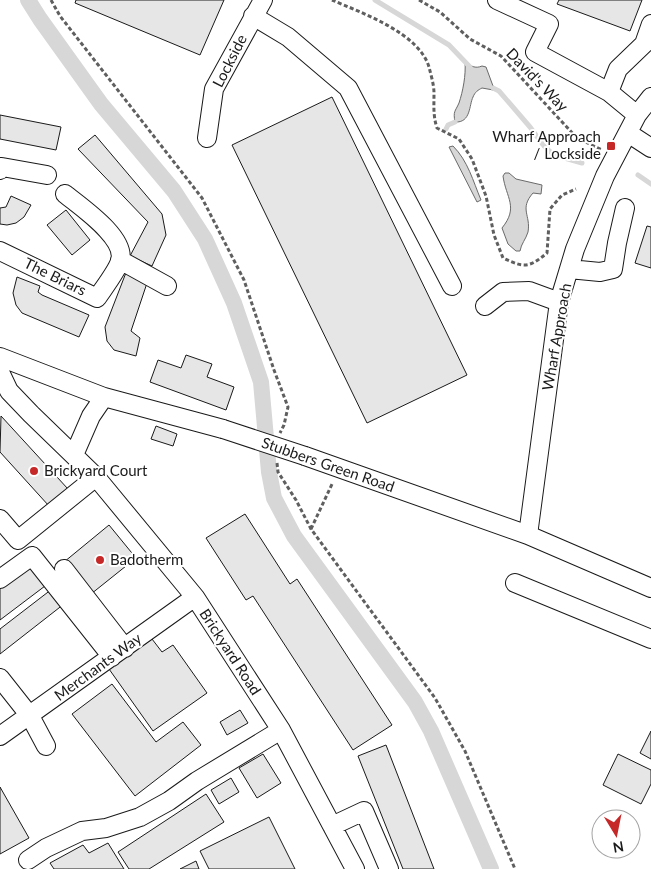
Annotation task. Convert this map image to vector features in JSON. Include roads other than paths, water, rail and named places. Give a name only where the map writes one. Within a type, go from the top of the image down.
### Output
[{"type":"street","name":"Lockside","points":[[207,138],[214,88],[263,0]]},
{"type":"street","points":[[497,0],[549,24],[535,52],[609,92],[637,115]]},
{"type":"street","name":"Lockside","points":[[253,16],[288,37],[348,88],[452,286]]},
{"type":"street","points":[[609,92],[618,69],[644,44],[651,24]]},
{"type":"street","name":"Wharf Approach","points":[[528,535],[559,302],[575,249],[605,176],[637,115],[651,96]]},
{"type":"street","points":[[628,133],[651,148]]},
{"type":"street","points":[[0,170],[2,167],[46,175]]},
{"type":"street","points":[[65,194],[108,230],[119,247],[120,260],[167,286]]},
{"type":"street","points":[[569,268],[600,272],[613,269],[625,208]]},
{"type":"street","name":"The Briars","points":[[0,251],[97,298],[120,260]]},
{"type":"street","points":[[485,306],[503,292],[529,291],[559,302]]},
{"type":"street","name":"Stubbers Green Road","points":[[0,358],[104,398],[223,428],[305,456],[528,535],[651,588]]},
{"type":"street","name":"Brickyard Road","points":[[0,372],[9,391],[96,477],[195,598],[281,730],[355,869]]},
{"type":"street","points":[[74,456],[90,416],[104,398]]},
{"type":"street","points":[[0,519],[18,540],[96,477]]},
{"type":"street","points":[[0,578],[32,556],[118,653]]},
{"type":"street","points":[[64,569],[118,653]]},
{"type":"street","points":[[515,583],[651,639]]},
{"type":"street","name":"Merchants Way","points":[[0,736],[195,598]]},
{"type":"street","points":[[0,678],[30,716],[46,746]]},
{"type":"street","points":[[28,860],[46,848],[82,831],[106,828],[140,817],[169,801],[281,730]]},
{"type":"street","points":[[332,826],[364,811],[389,869]]},
{"type":"waterway","points":[[28,0],[101,104],[174,191],[205,239],[234,303],[261,382],[269,472],[274,498],[294,536],[415,702],[431,731],[491,869]]},
{"type":"waterway","points":[[375,0],[449,45],[470,67]]},
{"type":"waterway","points":[[493,88],[499,91],[544,146],[554,155],[582,163]]},
{"type":"waterway","points":[[446,129],[448,125],[455,122]]},
{"type":"waterway","points":[[638,175],[651,184]]},
{"type":"place","name":"Wharf Approach / Lockside","points":[[611,146]]},
{"type":"place","name":"Brickyard Court","points":[[34,471]]},
{"type":"place","name":"Badotherm","points":[[100,560]]}]
